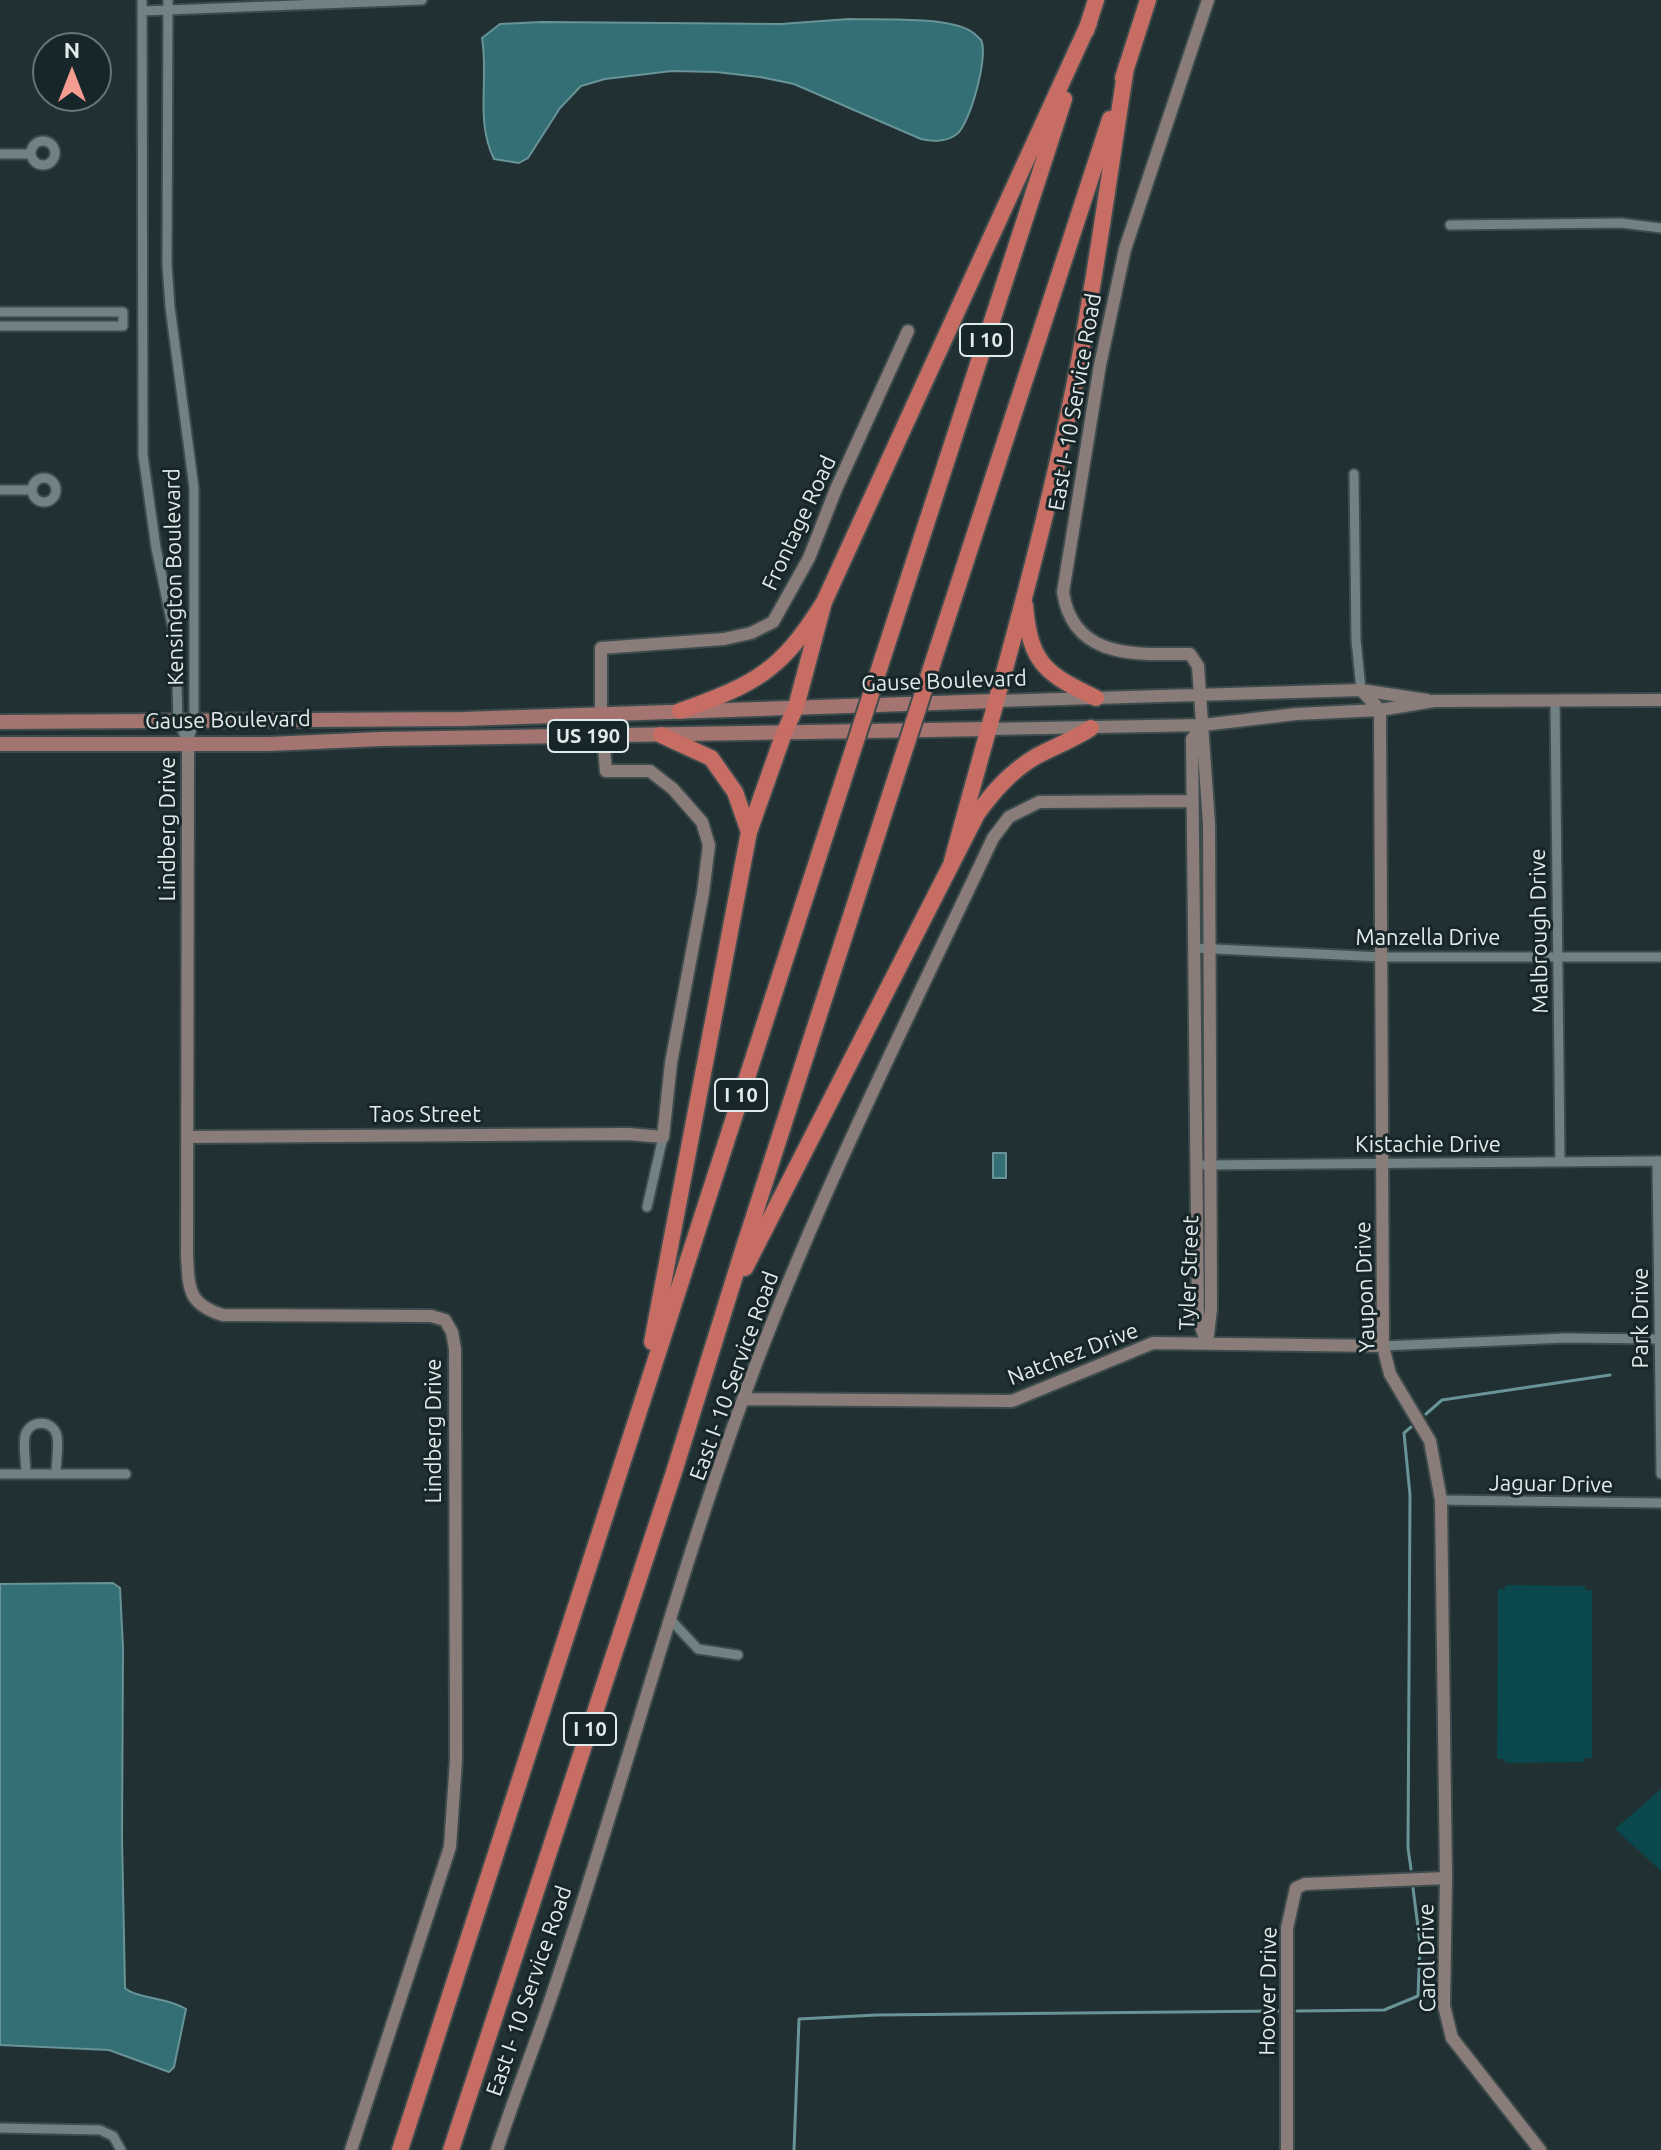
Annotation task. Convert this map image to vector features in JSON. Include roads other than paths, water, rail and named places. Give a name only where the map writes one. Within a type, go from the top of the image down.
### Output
[{"type":"highway","name":"I 10","points":[[400,2150],[1096,0]]},
{"type":"highway","name":"I 10","points":[[451,2150],[674,1472],[1148,0]]},
{"type":"highway","points":[[680,711],[735,692],[769,671],[802,637],[824,602],[1089,23]]},
{"type":"highway","points":[[952,861],[1025,601],[1078,367],[1126,68]]},
{"type":"highway","points":[[1025,601],[1030,641],[1036,656],[1058,679],[1096,698]]},
{"type":"highway","points":[[640,1406],[749,832],[796,707],[824,602]]},
{"type":"highway","points":[[725,1307],[977,814],[996,787],[1034,758],[1091,728]]},
{"type":"highway","points":[[661,735],[711,758],[735,792],[749,832]]},
{"type":"main road","name":"Gause Boulevard","points":[[0,722],[455,719],[995,701]]},
{"type":"main road","name":"Gause Boulevard","points":[[0,744],[269,744],[988,729]]},
{"type":"street","points":[[142,5],[422,0]]},
{"type":"street","name":"East I- 10 Service Road","points":[[1203,725],[1198,666],[1190,654],[1124,654],[1096,643],[1079,632],[1068,616],[1063,592],[1100,365],[1125,249],[1208,0]]},
{"type":"street","name":"Kensington Boulevard","points":[[142,5],[143,455],[156,548],[176,644],[178,721],[188,743]]},
{"type":"street","name":"Kensington Boulevard","points":[[168,5],[167,264],[194,488],[194,721],[188,743]]},
{"type":"street","points":[[0,154],[31,154]]},
{"type":"street","points":[[1450,225],[1621,223],[1661,228]]},
{"type":"street","points":[[0,312],[123,312],[123,326],[0,326]]},
{"type":"street","name":"Frontage Road","points":[[663,1137],[671,1063],[709,845],[702,822],[673,789],[650,771],[606,771],[601,713],[601,648],[724,639],[751,633],[773,622],[809,558],[836,489],[908,331]]},
{"type":"street","points":[[1354,474],[1356,640],[1361,690],[1380,710]]},
{"type":"street","points":[[0,490],[31,490]]},
{"type":"street","name":"Gause Boulevard","points":[[995,701],[1361,690],[1434,701]]},
{"type":"street","name":"Malbrough Drive","points":[[1555,700],[1560,1162]]},
{"type":"street","name":"Gause Boulevard","points":[[988,729],[1203,725],[1296,714],[1380,710],[1434,701],[1661,700]]},
{"type":"street","name":"Yaupon Drive","points":[[1380,710],[1383,1346],[1390,1374],[1430,1441],[1441,1500],[1446,1878]]},
{"type":"street","points":[[455,719],[456,738]]},
{"type":"street","name":"Tyler Street","points":[[1203,725],[1192,739],[1192,801],[1195,832],[1198,1319],[1207,1343]]},
{"type":"street","name":"Tyler Street","points":[[1203,725],[1209,824],[1210,949],[1211,1309],[1207,1343]]},
{"type":"street","name":"Lindberg Drive","points":[[188,743],[189,1287],[195,1300],[206,1310],[223,1315],[431,1316],[445,1320],[452,1332],[455,1349],[456,1760],[450,1847],[351,2150]]},
{"type":"street","name":"East I- 10 Service Road","points":[[497,2150],[558,1978],[670,1619],[743,1399],[802,1251],[865,1107],[993,838],[1009,817],[1039,802],[1192,801]]},
{"type":"street","name":"Manzella Drive","points":[[1194,948],[1382,957],[1661,957]]},
{"type":"street","name":"Taos Street","points":[[188,1137],[628,1134],[663,1137]]},
{"type":"street","points":[[647,1207],[663,1137]]},
{"type":"street","name":"Kistachie Drive","points":[[1196,1165],[1659,1161]]},
{"type":"street","name":"Park Drive","points":[[1659,1161],[1661,1474]]},
{"type":"street","name":"Natchez Drive","points":[[743,1399],[1012,1401],[1153,1343],[1383,1346],[1565,1338],[1658,1339]]},
{"type":"street","points":[[26,1474],[25,1435],[31,1426],[39,1422],[50,1425],[57,1433],[56,1474]]},
{"type":"street","points":[[0,1474],[126,1474]]},
{"type":"street","name":"Jaguar Drive","points":[[1441,1500],[1661,1503]]},
{"type":"street","points":[[670,1619],[698,1649],[738,1655]]},
{"type":"street","name":"Hoover Drive","points":[[1287,2150],[1287,1928],[1296,1888],[1305,1884],[1446,1878]]},
{"type":"street","name":"Carol Drive","points":[[1446,1878],[1444,2006],[1452,2038],[1540,2150]]},
{"type":"street","points":[[0,2128],[100,2130],[113,2136],[121,2150]]},
{"type":"waterway","points":[[1426,1414],[1442,1400],[1610,1375]]},
{"type":"waterway","points":[[1411,1427],[1404,1433],[1410,1495],[1408,1848],[1411,1869]]},
{"type":"waterway","points":[[1297,2011],[1384,2010],[1418,1996],[1420,1943],[1413,1888]]},
{"type":"waterway","points":[[794,2150],[799,2019],[876,2015],[1278,2011]]}]
